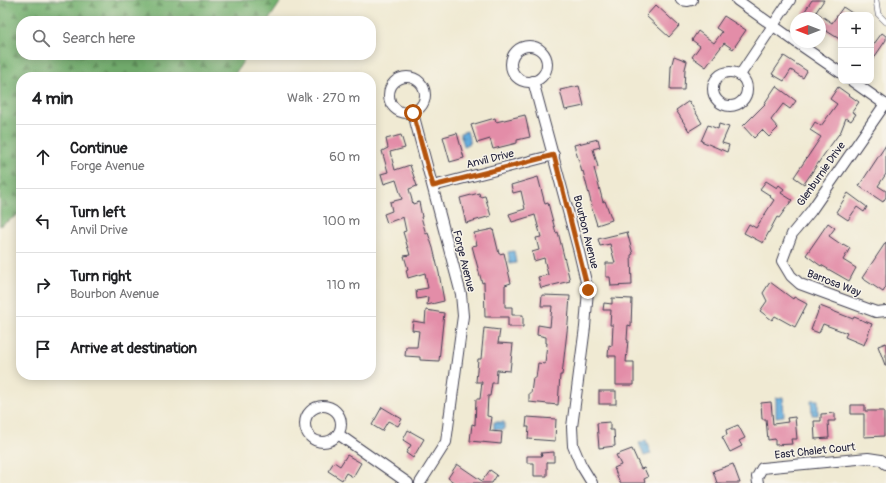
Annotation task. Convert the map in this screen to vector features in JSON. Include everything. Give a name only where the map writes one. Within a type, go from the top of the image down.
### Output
[{"type":"street","points":[[681,0],[692,0]]},
{"type":"street","points":[[737,0],[790,38]]},
{"type":"street","points":[[740,75],[790,0]]},
{"type":"street","points":[[805,48],[838,71]]},
{"type":"street","name":"Bourbon Avenue","points":[[533,81],[554,155],[588,290],[585,327],[572,427],[573,446],[592,483]]},
{"type":"street","points":[[856,84],[885,104]]},
{"type":"street","name":"Glenburnie Drive","points":[[782,261],[792,234],[811,210],[885,104]]},
{"type":"street","name":"Forge Avenue","points":[[413,113],[461,294],[462,316],[446,442],[420,483]]},
{"type":"street","name":"Anvil Drive","points":[[433,186],[554,155]]},
{"type":"street","name":"Barrosa Way","points":[[782,261],[791,276],[800,284],[876,312],[886,311]]},
{"type":"street","points":[[338,434],[408,483]]},
{"type":"street","name":"East Chalet Court","points":[[757,480],[762,468],[868,458],[883,462]]},
{"type":"lane","points":[[876,0],[878,14],[886,22]]},
{"type":"green space","points":[[0,0],[282,0],[271,16],[16,16],[16,60],[244,60],[236,72],[16,72],[16,216],[0,226]]},
{"type":"water","points":[[467,131],[470,143],[464,146],[460,133]]},
{"type":"water","points":[[514,251],[516,263],[510,264],[508,252]]},
{"type":"water","points":[[783,397],[784,416],[776,417],[776,398]]},
{"type":"water","points":[[811,400],[818,400],[818,415],[812,415]]},
{"type":"water","points":[[494,422],[504,422],[504,430],[494,429]]},
{"type":"water","points":[[646,440],[651,454],[644,456],[639,443]]},
{"type":"building","points":[[812,0],[824,0],[816,12],[804,12]]},
{"type":"building","points":[[656,5],[679,26],[669,37],[646,16]]},
{"type":"building","points":[[843,7],[850,12],[840,12]]},
{"type":"building","points":[[838,14],[838,38],[826,31],[826,19],[832,23]]},
{"type":"building","points":[[724,16],[746,30],[733,49],[724,43],[706,67],[692,57],[700,46],[692,40],[698,31],[714,43],[722,32],[716,28]]},
{"type":"building","points":[[882,33],[886,36],[886,40],[874,58],[874,44]]},
{"type":"building","points":[[674,56],[687,61],[684,90],[670,90],[671,67]]},
{"type":"building","points":[[784,56],[807,71],[803,78],[791,70],[784,81],[772,74]]},
{"type":"building","points":[[579,86],[584,106],[565,110],[560,90]]},
{"type":"building","points":[[776,86],[796,101],[790,109],[783,104],[771,120],[778,128],[769,137],[762,130],[754,138],[743,126],[765,104]]},
{"type":"building","points":[[838,87],[859,102],[852,112],[856,114],[851,121],[846,118],[841,131],[804,184],[794,177],[821,137],[810,130],[815,122],[821,126],[837,104],[830,99]]},
{"type":"building","points":[[689,101],[702,123],[689,131],[676,110]]},
{"type":"building","points":[[525,115],[530,137],[517,140],[517,143],[493,149],[490,139],[477,143],[471,125],[495,118],[496,122]]},
{"type":"building","points":[[719,124],[729,127],[722,143],[729,145],[727,152],[701,141],[708,125],[718,129]]},
{"type":"building","points":[[457,133],[464,158],[450,162],[443,137]]},
{"type":"building","points":[[401,135],[405,148],[390,152],[395,170],[410,165],[417,186],[409,189],[413,204],[419,202],[421,217],[426,234],[428,233],[433,248],[444,301],[427,305],[428,297],[417,299],[416,290],[428,288],[425,273],[408,278],[406,270],[408,269],[404,256],[410,255],[403,232],[406,231],[403,217],[387,223],[384,214],[392,211],[390,202],[402,199],[396,180],[384,184],[381,174],[388,172],[382,151],[388,148],[386,139]]},
{"type":"building","points":[[598,139],[600,147],[593,149],[598,167],[594,168],[603,202],[605,201],[612,220],[597,225],[583,171],[582,172],[574,145]]},
{"type":"building","points":[[886,145],[886,174],[878,186],[886,191],[886,197],[883,202],[859,186]]},
{"type":"building","points":[[538,177],[545,204],[548,203],[556,233],[558,232],[570,281],[541,288],[538,277],[548,275],[544,258],[534,261],[532,252],[539,250],[536,238],[541,237],[535,215],[512,222],[509,214],[525,209],[521,191],[513,193],[511,185]]},
{"type":"building","points":[[766,181],[777,188],[779,185],[784,189],[781,193],[792,200],[779,218],[777,217],[763,243],[744,233],[749,224],[756,228],[774,200],[770,197],[771,196],[760,189]]},
{"type":"building","points":[[479,193],[480,197],[485,196],[491,216],[466,223],[460,198]]},
{"type":"building","points":[[848,193],[867,207],[864,212],[857,207],[848,220],[836,212]]},
{"type":"building","points":[[828,223],[835,228],[829,236],[842,245],[843,244],[850,248],[843,260],[856,268],[849,281],[821,266],[806,255]]},
{"type":"building","points":[[493,229],[499,254],[504,253],[511,283],[505,285],[505,307],[512,307],[512,315],[523,315],[523,327],[508,327],[508,317],[485,317],[484,282],[482,283],[472,246],[477,245],[474,233]]},
{"type":"building","points":[[627,232],[633,254],[631,255],[632,285],[611,286],[610,277],[606,277],[606,263],[615,263],[610,244],[600,246],[598,239]]},
{"type":"building","points":[[886,242],[886,287],[883,292],[862,278]]},
{"type":"building","points":[[770,282],[793,299],[794,297],[807,304],[795,327],[775,316],[772,320],[760,311],[767,301],[763,293]]},
{"type":"building","points":[[542,295],[570,296],[562,375],[560,375],[558,405],[529,402],[529,393],[531,393],[533,378],[536,378],[538,363],[545,364],[547,343],[546,337],[537,335],[538,325],[550,327],[552,306],[541,306]]},
{"type":"building","points":[[612,298],[632,299],[631,326],[628,325],[626,362],[634,362],[634,385],[616,385],[616,356],[608,356],[609,345],[612,346],[613,325],[610,325],[611,310],[603,310],[604,303],[612,304]]},
{"type":"building","points":[[820,306],[853,319],[854,317],[872,324],[864,345],[845,337],[847,333],[823,324],[819,333],[811,330]]},
{"type":"building","points":[[426,310],[444,313],[439,361],[420,360],[420,357],[405,356],[406,347],[417,347],[419,331],[412,330],[413,321],[425,323]]},
{"type":"building","points":[[484,328],[500,330],[498,343],[513,344],[510,371],[497,370],[496,383],[492,383],[490,396],[488,396],[487,416],[492,417],[490,431],[502,432],[501,444],[470,441],[472,424],[475,425],[476,399],[480,399],[482,382],[476,382],[478,359],[481,359]]},
{"type":"building","points":[[886,343],[886,365],[885,365],[878,346]]},
{"type":"building","points":[[599,391],[616,391],[616,404],[599,404]]},
{"type":"building","points":[[771,402],[773,424],[788,422],[787,418],[795,417],[797,439],[791,439],[792,444],[775,445],[775,439],[768,440],[766,419],[762,419],[761,403]]},
{"type":"building","points":[[851,405],[865,405],[865,411],[884,411],[884,436],[864,437],[864,414],[851,414]]},
{"type":"building","points":[[382,407],[402,419],[398,426],[388,421],[382,431],[372,425]]},
{"type":"building","points":[[835,413],[835,421],[828,421],[829,438],[815,439],[814,421],[821,421],[821,414]]},
{"type":"building","points":[[527,417],[556,419],[555,441],[528,439],[529,427],[526,427]]},
{"type":"building","points":[[610,422],[610,430],[614,430],[615,446],[599,448],[597,423]]},
{"type":"building","points":[[738,425],[745,438],[739,441],[742,446],[730,452],[722,437],[727,435],[726,430]]},
{"type":"building","points":[[408,430],[424,439],[413,458],[406,453],[411,445],[403,440]]},
{"type":"building","points":[[632,449],[641,469],[644,468],[648,477],[644,479],[645,483],[620,483],[614,468],[621,465],[616,455]]},
{"type":"building","points":[[554,452],[554,462],[547,462],[547,476],[534,476],[534,463],[527,463],[527,456],[542,456],[541,453]]},
{"type":"building","points":[[347,455],[361,463],[353,477],[346,473],[342,480],[328,471],[334,462],[340,466]]},
{"type":"building","points":[[457,464],[482,481],[490,470],[497,475],[492,483],[455,483],[448,478]]},
{"type":"building","points":[[733,464],[740,483],[717,483],[713,471]]},
{"type":"route","points":[[413,113],[433,186],[554,155],[588,290]]}]
